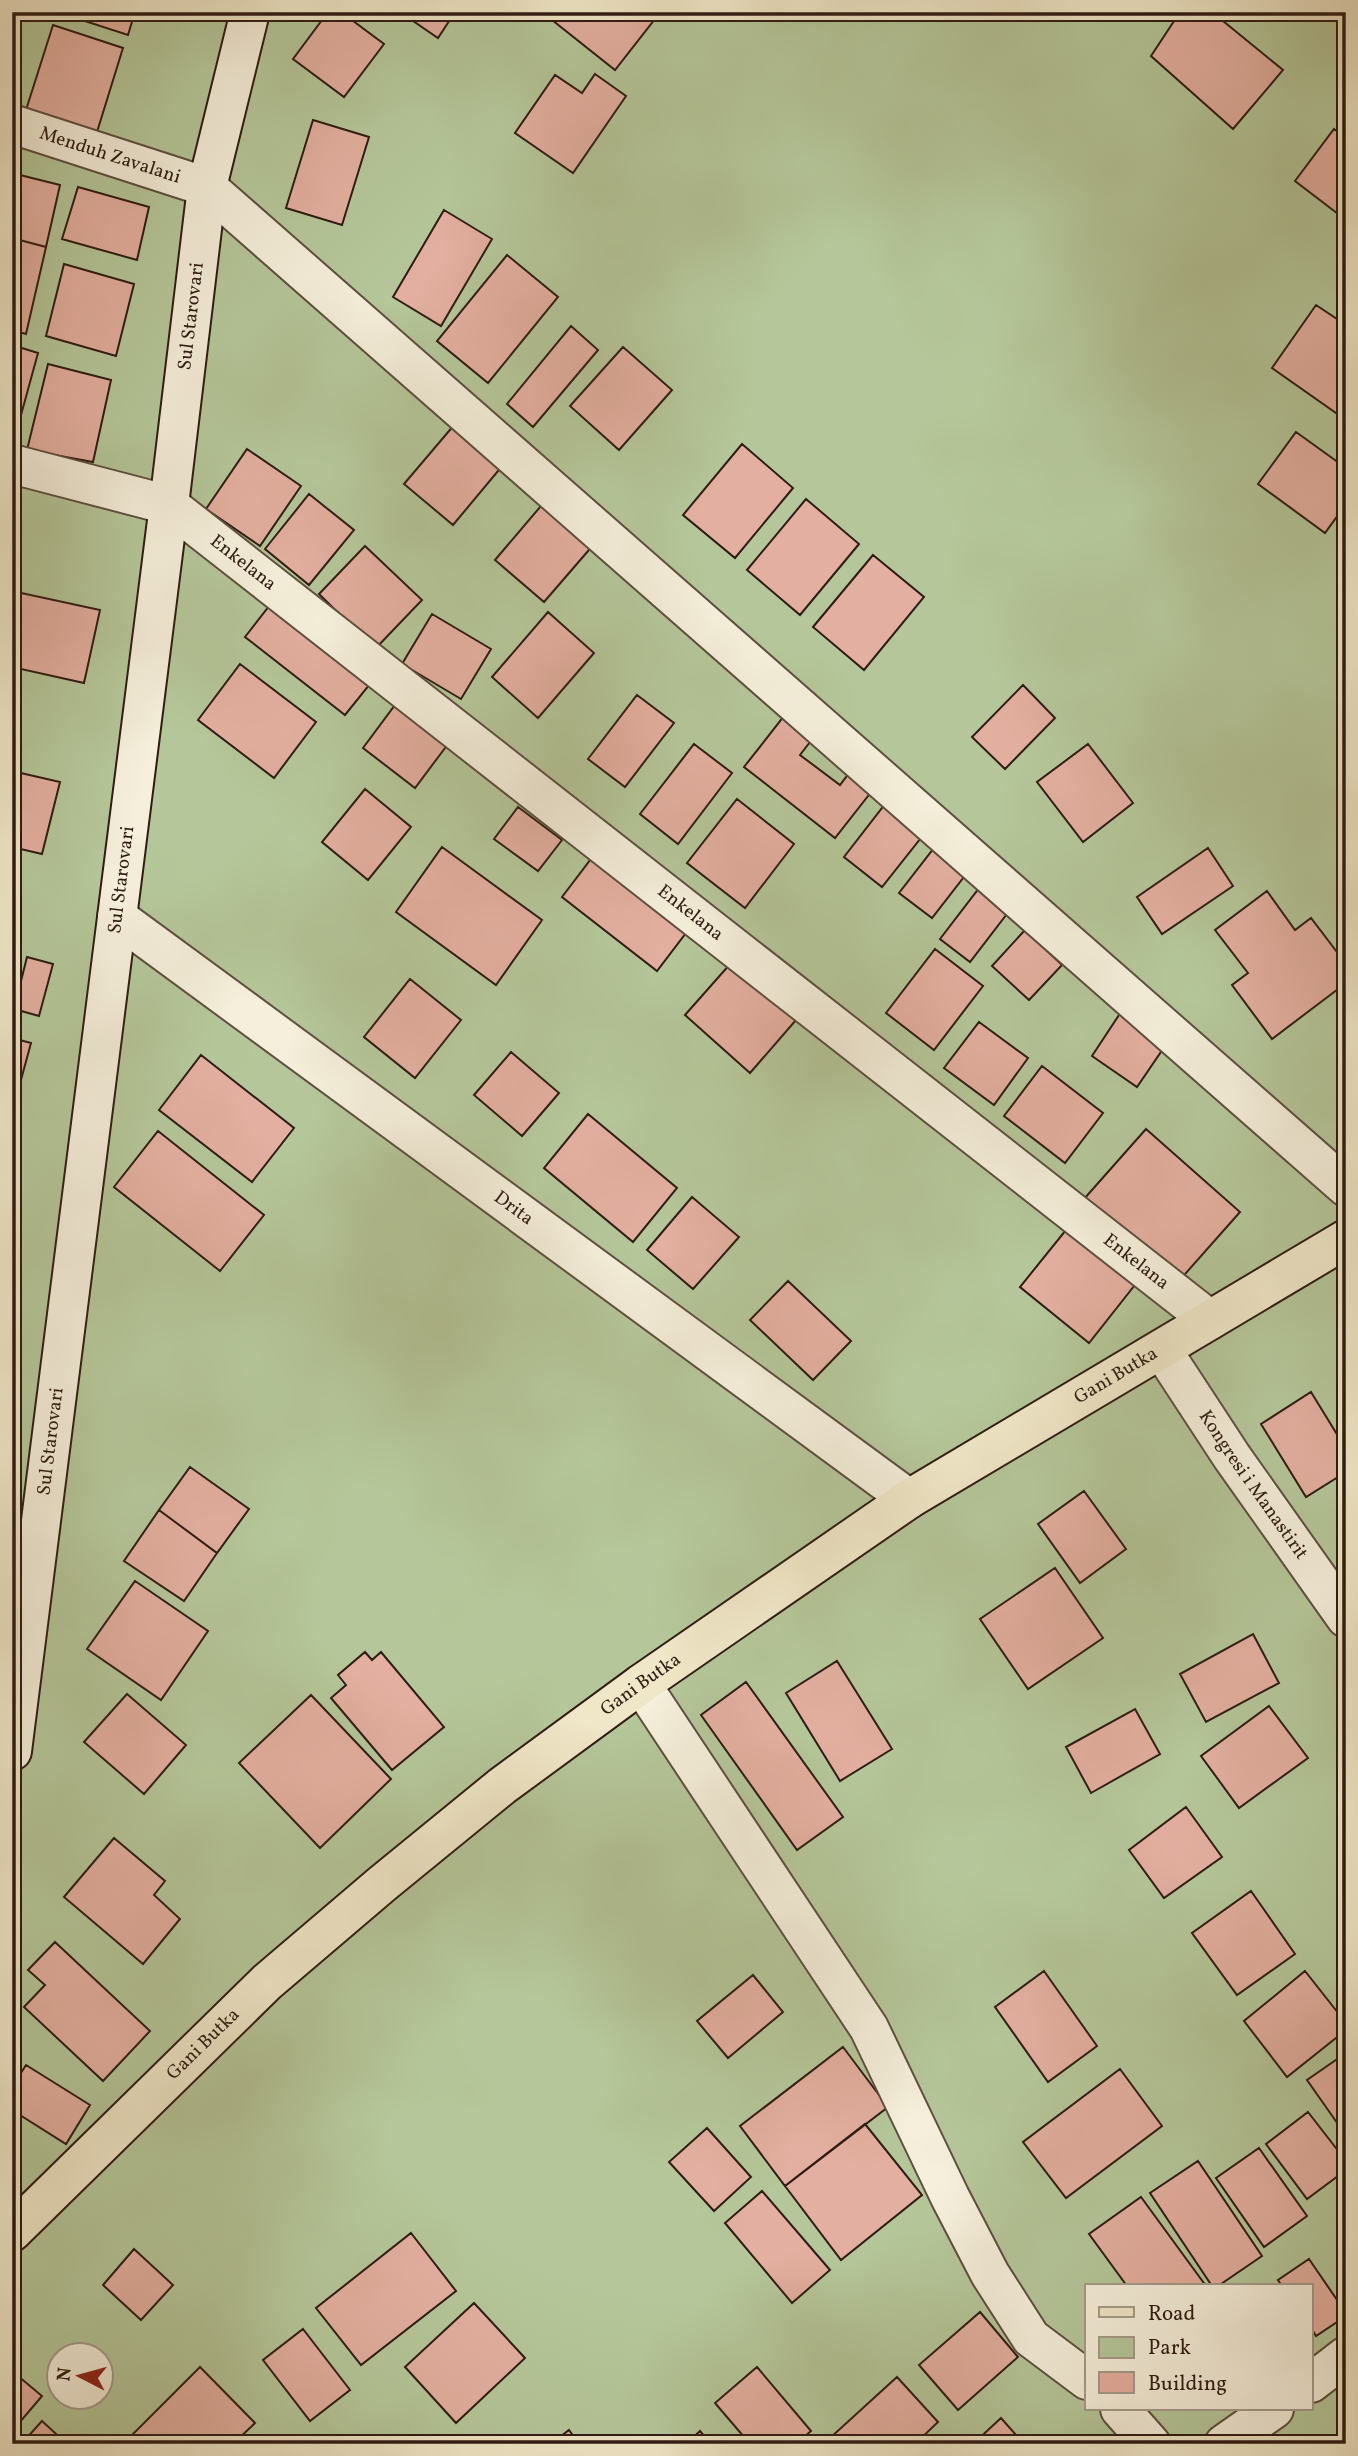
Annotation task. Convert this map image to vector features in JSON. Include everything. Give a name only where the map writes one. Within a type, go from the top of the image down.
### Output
[{"type":"main road","name":"Gani Butka","points":[[12,2232],[267,1982],[502,1786],[641,1684],[909,1499],[1346,1239]]},
{"type":"street","name":"Sul Starovari","points":[[12,1751],[207,187],[250,12]]},
{"type":"street","name":"Menduh Zavalani","points":[[12,124],[207,187]]},
{"type":"street","points":[[207,187],[1346,1187]]},
{"type":"street","points":[[12,464],[169,505]]},
{"type":"street","name":"Enkelana","points":[[169,505],[1210,1320]]},
{"type":"street","name":"Drita","points":[[117,917],[909,1499]]},
{"type":"street","name":"Kongresi i Manastirit","points":[[1162,1350],[1232,1457],[1346,1618]]},
{"type":"street","points":[[641,1684],[869,2028],[990,2274],[1031,2338],[1085,2378]]},
{"type":"street","points":[[1312,2382],[1346,2356]]},
{"type":"street","points":[[1121,2410],[1151,2444]]},
{"type":"street","points":[[1224,2444],[1273,2410]]},
{"type":"green space","points":[[12,12],[1346,12],[1346,2444],[12,2444]]},
{"type":"building","points":[[57,12],[135,12],[128,35]]},
{"type":"building","points":[[328,12],[341,12],[384,44],[344,97],[293,59]]},
{"type":"building","points":[[400,12],[455,12],[438,38]]},
{"type":"building","points":[[542,12],[655,12],[658,15],[615,70]]},
{"type":"building","points":[[1180,12],[1212,12],[1283,70],[1233,129],[1151,56]]},
{"type":"building","points":[[53,25],[123,48],[97,132],[26,110]]},
{"type":"building","points":[[595,74],[626,96],[573,173],[515,133],[555,75],[582,93]]},
{"type":"building","points":[[313,120],[369,137],[342,225],[286,208]]},
{"type":"building","points":[[1334,129],[1346,138],[1346,220],[1295,181]]},
{"type":"building","points":[[12,173],[60,185],[46,247],[12,238]]},
{"type":"building","points":[[78,187],[149,207],[137,260],[62,239]]},
{"type":"building","points":[[444,210],[492,239],[441,326],[393,297]]},
{"type":"building","points":[[12,238],[46,247],[26,334],[12,330]]},
{"type":"building","points":[[507,255],[558,297],[488,383],[437,341]]},
{"type":"building","points":[[64,264],[134,284],[116,356],[46,336]]},
{"type":"building","points":[[1316,305],[1346,325],[1346,420],[1272,368]]},
{"type":"building","points":[[571,326],[598,350],[533,427],[507,404]]},
{"type":"building","points":[[12,345],[38,353],[15,437],[12,437]]},
{"type":"building","points":[[623,347],[672,390],[619,450],[570,406]]},
{"type":"building","points":[[48,364],[111,380],[93,462],[27,450]]},
{"type":"building","points":[[460,418],[508,459],[453,525],[404,484]]},
{"type":"building","points":[[1296,432],[1346,468],[1346,504],[1325,533],[1258,484]]},
{"type":"building","points":[[742,444],[793,488],[735,558],[683,515]]},
{"type":"building","points":[[247,449],[301,486],[260,546],[206,509]]},
{"type":"building","points":[[552,493],[601,536],[544,602],[495,560]]},
{"type":"building","points":[[309,494],[354,530],[309,585],[265,549]]},
{"type":"building","points":[[806,499],[859,544],[800,615],[747,570]]},
{"type":"building","points":[[365,546],[422,600],[375,649],[319,594]]},
{"type":"building","points":[[873,555],[924,597],[864,670],[813,627]]},
{"type":"building","points":[[12,591],[100,610],[84,683],[12,667]]},
{"type":"building","points":[[270,605],[370,684],[345,715],[245,637]]},
{"type":"building","points":[[548,612],[594,653],[538,718],[492,677]]},
{"type":"building","points":[[432,614],[491,649],[461,699],[402,664]]},
{"type":"building","points":[[240,664],[316,722],[274,778],[198,720]]},
{"type":"building","points":[[1023,685],[1055,718],[1005,769],[972,737]]},
{"type":"building","points":[[637,695],[674,723],[625,787],[588,759]]},
{"type":"building","points":[[395,705],[448,744],[415,788],[363,748]]},
{"type":"building","points":[[788,711],[817,733],[800,755],[840,785],[856,764],[879,782],[835,838],[744,767]]},
{"type":"building","points":[[694,744],[732,773],[678,844],[640,814]]},
{"type":"building","points":[[1088,744],[1133,803],[1083,842],[1037,782]]},
{"type":"building","points":[[12,771],[60,782],[42,854],[12,847]]},
{"type":"building","points":[[365,789],[411,827],[368,880],[322,842]]},
{"type":"building","points":[[737,799],[794,844],[745,908],[687,863]]},
{"type":"building","points":[[889,799],[928,829],[882,887],[844,857]]},
{"type":"building","points":[[518,807],[562,840],[538,871],[494,839]]},
{"type":"building","points":[[442,847],[542,920],[496,985],[396,912]]},
{"type":"building","points":[[934,848],[967,873],[932,918],[899,893]]},
{"type":"building","points":[[1208,848],[1233,886],[1162,934],[1137,897]]},
{"type":"building","points":[[594,855],[689,929],[657,971],[562,897]]},
{"type":"building","points":[[983,883],[1013,906],[970,962],[940,939]]},
{"type":"building","points":[[1267,891],[1295,930],[1311,918],[1346,964],[1346,983],[1272,1039],[1232,985],[1248,973],[1215,930]]},
{"type":"building","points":[[1025,930],[1062,965],[1029,1000],[992,966]]},
{"type":"building","points":[[935,949],[983,986],[934,1050],[886,1013]]},
{"type":"building","points":[[27,957],[53,964],[39,1016],[14,1009]]},
{"type":"building","points":[[731,963],[796,1020],[750,1073],[685,1015]]},
{"type":"building","points":[[410,979],[461,1020],[415,1078],[364,1037]]},
{"type":"building","points":[[1121,1012],[1167,1043],[1137,1087],[1092,1056]]},
{"type":"building","points":[[979,1022],[1028,1058],[994,1105],[944,1068]]},
{"type":"building","points":[[12,1038],[31,1043],[12,1113]]},
{"type":"building","points":[[511,1052],[559,1093],[522,1136],[474,1095]]},
{"type":"building","points":[[201,1055],[294,1128],[252,1182],[159,1110]]},
{"type":"building","points":[[1042,1066],[1103,1113],[1065,1163],[1004,1116]]},
{"type":"building","points":[[588,1114],[677,1188],[633,1242],[544,1168]]},
{"type":"building","points":[[1146,1129],[1240,1212],[1178,1282],[1084,1199]]},
{"type":"building","points":[[158,1131],[264,1215],[220,1271],[114,1187]]},
{"type":"building","points":[[692,1197],[739,1237],[693,1289],[647,1250]]},
{"type":"building","points":[[1070,1225],[1138,1281],[1089,1343],[1020,1287]]},
{"type":"building","points":[[788,1281],[851,1341],[813,1380],[750,1320]]},
{"type":"building","points":[[1311,1392],[1346,1449],[1346,1472],[1306,1497],[1261,1424]]},
{"type":"building","points":[[190,1467],[249,1509],[217,1553],[159,1510]]},
{"type":"building","points":[[1084,1491],[1126,1549],[1080,1583],[1038,1524]]},
{"type":"building","points":[[159,1510],[217,1553],[184,1601],[124,1561]]},
{"type":"building","points":[[1055,1568],[1103,1638],[1028,1689],[980,1619]]},
{"type":"building","points":[[135,1581],[208,1631],[161,1700],[87,1649]]},
{"type":"building","points":[[1253,1634],[1279,1683],[1206,1722],[1180,1674]]},
{"type":"building","points":[[365,1652],[372,1660],[381,1652],[444,1727],[392,1770],[331,1698],[346,1685],[338,1675]]},
{"type":"building","points":[[837,1661],[892,1749],[840,1781],[786,1693]]},
{"type":"building","points":[[746,1682],[843,1817],[797,1850],[701,1715]]},
{"type":"building","points":[[127,1694],[186,1745],[144,1794],[84,1742]]},
{"type":"building","points":[[311,1695],[391,1779],[320,1848],[239,1763]]},
{"type":"building","points":[[1269,1706],[1308,1758],[1239,1808],[1201,1756]]},
{"type":"building","points":[[1135,1709],[1160,1754],[1091,1793],[1066,1747]]},
{"type":"building","points":[[1186,1807],[1222,1857],[1164,1898],[1129,1850]]},
{"type":"building","points":[[114,1838],[165,1881],[154,1895],[180,1919],[143,1964],[64,1897]]},
{"type":"building","points":[[1251,1891],[1295,1954],[1237,1995],[1192,1933]]},
{"type":"building","points":[[55,1942],[150,2031],[103,2081],[24,2007],[45,1985],[28,1970]]},
{"type":"building","points":[[1044,1971],[1097,2046],[1048,2082],[995,2007]]},
{"type":"building","points":[[1305,1971],[1346,2023],[1346,2030],[1287,2077],[1244,2021]]},
{"type":"building","points":[[753,1975],[783,2012],[728,2058],[697,2021]]},
{"type":"building","points":[[843,2047],[888,2107],[785,2186],[740,2126]]},
{"type":"building","points":[[1346,2053],[1346,2123],[1340,2127],[1307,2080]]},
{"type":"building","points":[[26,2065],[90,2105],[66,2144],[12,2110],[12,2087]]},
{"type":"building","points":[[1120,2069],[1162,2126],[1066,2198],[1023,2142]]},
{"type":"building","points":[[1308,2112],[1346,2161],[1346,2170],[1307,2199],[1266,2144]]},
{"type":"building","points":[[865,2124],[922,2195],[841,2260],[785,2186]]},
{"type":"building","points":[[707,2128],[751,2177],[714,2211],[669,2162]]},
{"type":"building","points":[[1259,2148],[1307,2216],[1264,2247],[1216,2178]]},
{"type":"building","points":[[1198,2161],[1262,2256],[1221,2284],[1211,2284],[1150,2193]]},
{"type":"building","points":[[762,2191],[830,2270],[792,2303],[725,2223]]},
{"type":"building","points":[[1141,2197],[1205,2284],[1126,2284],[1089,2234]]},
{"type":"building","points":[[411,2233],[456,2291],[361,2365],[316,2308]]},
{"type":"building","points":[[134,2249],[173,2285],[141,2320],[103,2285]]},
{"type":"building","points":[[1309,2259],[1346,2316],[1316,2336],[1312,2330],[1312,2284],[1281,2284],[1278,2280]]},
{"type":"building","points":[[474,2303],[525,2358],[456,2423],[405,2367]]},
{"type":"building","points":[[980,2312],[1018,2357],[958,2410],[919,2365]]},
{"type":"building","points":[[303,2329],[350,2390],[310,2421],[263,2360]]},
{"type":"building","points":[[200,2367],[255,2423],[233,2444],[137,2444],[130,2437]]},
{"type":"building","points":[[757,2367],[811,2431],[796,2444],[750,2444],[715,2403]]},
{"type":"building","points":[[12,2371],[42,2396],[14,2429],[12,2427]]},
{"type":"building","points":[[897,2377],[938,2422],[915,2444],[836,2444],[830,2438]]},
{"type":"building","points":[[1001,2418],[1024,2444],[973,2444]]},
{"type":"building","points":[[42,2421],[67,2444],[27,2444],[24,2441]]},
{"type":"building","points":[[569,2430],[579,2444],[551,2444]]},
{"type":"building","points":[[700,2431],[711,2444],[686,2444]]}]
